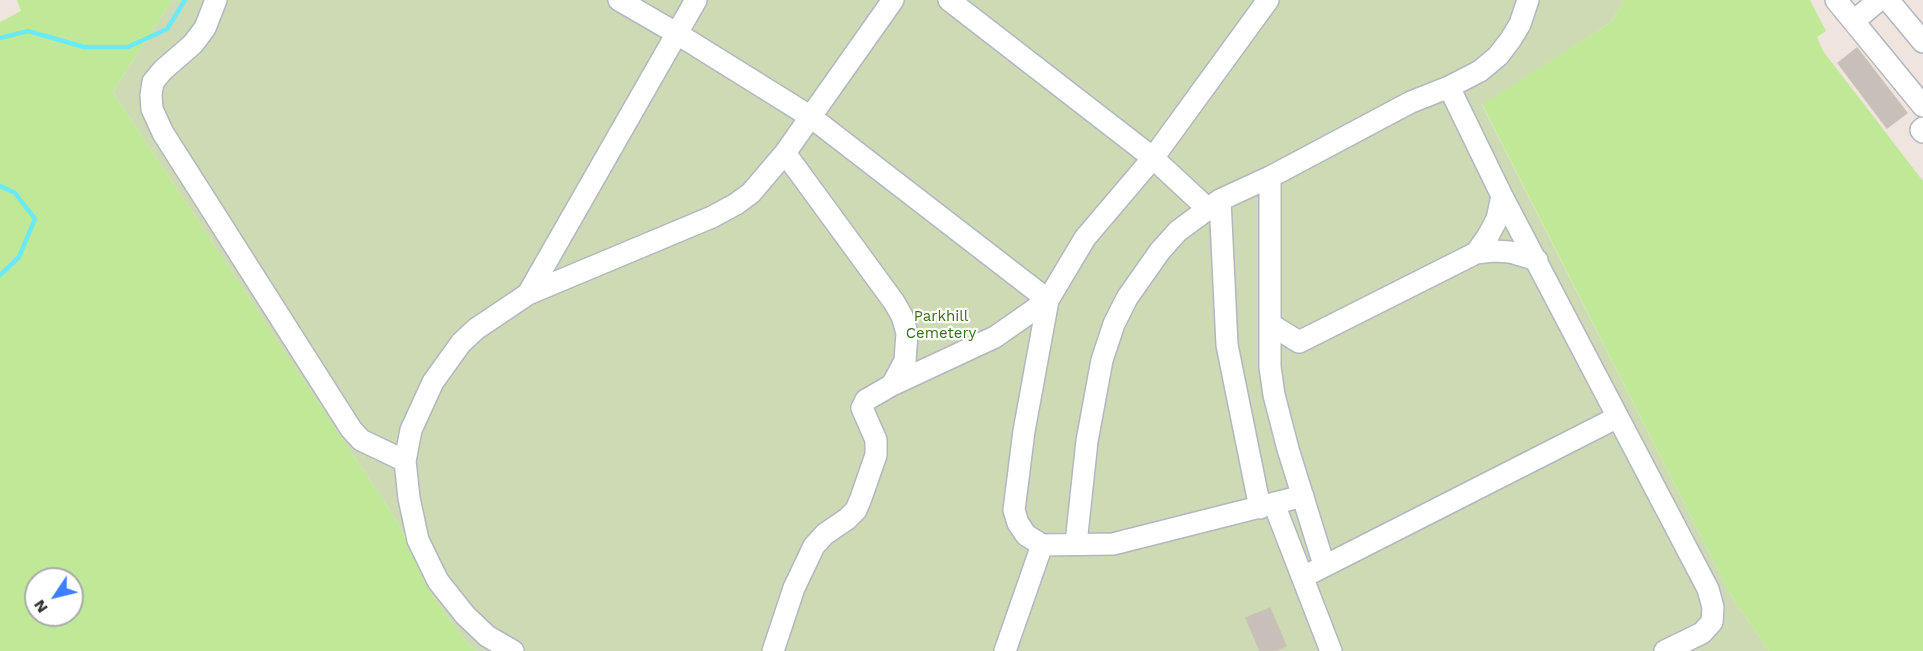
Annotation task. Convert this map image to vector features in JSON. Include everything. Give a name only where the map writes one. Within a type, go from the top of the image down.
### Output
[{"type":"lane","points":[[216,0],[205,28],[199,36],[153,82],[152,109],[163,133],[351,429],[361,440],[405,461]]},
{"type":"lane","points":[[620,0],[811,117],[1048,300]]},
{"type":"lane","points":[[528,294],[696,0]]},
{"type":"lane","points":[[513,651],[487,636],[465,615],[438,581],[418,540],[409,498],[405,461],[411,430],[424,400],[449,358],[476,329],[528,294],[712,217],[751,193],[785,153],[893,0]]},
{"type":"lane","points":[[949,0],[1214,205],[1227,345],[1267,506],[1303,577],[1330,651]]},
{"type":"lane","points":[[1268,0],[1154,158],[1085,238],[1048,300],[1024,431],[1014,510],[1018,523],[1026,535],[1042,545],[1076,543],[1098,546],[1302,496]]},
{"type":"lane","points":[[1076,543],[1087,441],[1102,360],[1114,324],[1139,280],[1160,251],[1178,231],[1214,205],[1411,102],[1449,87],[1480,71],[1498,56],[1520,24],[1528,0]]},
{"type":"lane","points":[[1836,0],[1923,106]]},
{"type":"lane","points":[[1854,21],[1879,0]]},
{"type":"lane","points":[[1888,0],[1923,42]]},
{"type":"lane","points":[[1449,87],[1502,196],[1708,589],[1713,607],[1712,622],[1702,633],[1665,651]]},
{"type":"lane","points":[[785,153],[902,316],[907,333],[904,361],[892,385]]},
{"type":"lane","points":[[1270,177],[1270,367],[1274,395],[1324,565]]},
{"type":"lane","points":[[1476,253],[1497,219],[1502,196]]},
{"type":"lane","points":[[1270,367],[1299,342],[1476,253],[1510,252],[1537,260]]},
{"type":"lane","points":[[773,651],[794,588],[814,546],[825,534],[856,510],[876,455],[876,440],[862,408],[866,400],[892,385],[995,337],[1048,300]]},
{"type":"lane","points":[[1270,324],[1299,342]]},
{"type":"lane","points":[[1303,577],[1618,417]]},
{"type":"lane","points":[[1005,651],[1042,545]]},
{"type":"green space","points":[[17,0],[172,0],[113,92],[399,524],[430,592],[467,643],[478,651],[0,651],[0,22],[21,11]]},
{"type":"green space","name":"Parkhill Cemetery","points":[[172,0],[1624,0],[1611,22],[1482,105],[1730,594],[1769,651],[478,651],[467,643],[430,592],[399,524],[113,92]]},
{"type":"green space","points":[[1624,0],[1810,0],[1826,31],[1817,37],[1823,51],[1923,181],[1923,651],[1769,651],[1730,594],[1482,104],[1611,22]]},
{"type":"building","points":[[1857,48],[1907,113],[1887,128],[1838,63]]},
{"type":"building","points":[[1270,608],[1286,646],[1275,651],[1260,651],[1246,618]]},
{"type":"waterway","points":[[0,38],[28,31],[84,47],[128,47],[167,29],[185,0]]},
{"type":"waterway","points":[[0,186],[15,193],[35,219],[19,257],[0,275]]}]
